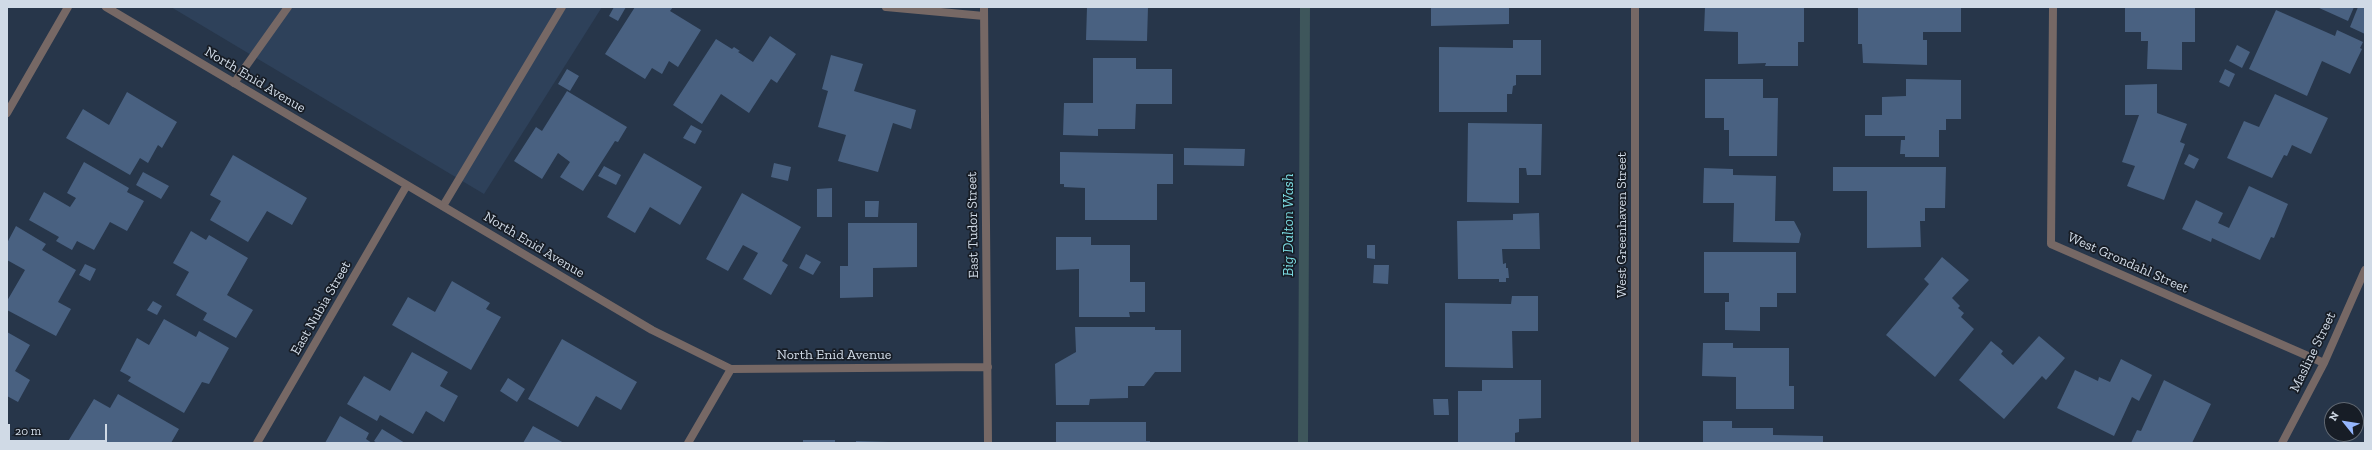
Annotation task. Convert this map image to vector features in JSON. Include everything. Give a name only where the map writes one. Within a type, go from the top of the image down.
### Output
[{"type":"street","points":[[7,113],[68,7]]},
{"type":"street","name":"North Enid Avenue","points":[[106,7],[652,330],[731,369],[988,367]]},
{"type":"street","points":[[234,83],[288,7]]},
{"type":"street","points":[[443,206],[562,7]]},
{"type":"street","points":[[886,7],[984,16]]},
{"type":"street","name":"East Tudor Street","points":[[984,7],[988,443]]},
{"type":"street","name":"West Greenhaven Street","points":[[1635,7],[1635,443]]},
{"type":"street","name":"West Grondahl Street","points":[[2053,7],[2051,244],[2324,363]]},
{"type":"street","name":"East Nubia Street","points":[[257,443],[407,185]]},
{"type":"street","name":"Masline Street","points":[[2282,443],[2324,363],[2365,270]]},
{"type":"street","points":[[688,443],[731,369]]},
{"type":"shaded area","points":[[171,7],[602,7],[484,194]]},
{"type":"building","points":[[614,7],[626,7],[618,21],[609,16]]},
{"type":"building","points":[[635,7],[673,7],[670,11],[701,30],[678,67],[669,61],[662,74],[652,68],[645,79],[605,54]]},
{"type":"building","points":[[1087,7],[1148,7],[1147,41],[1086,40]]},
{"type":"building","points":[[1431,7],[1509,7],[1509,24],[1431,26]]},
{"type":"building","points":[[1705,7],[1804,7],[1804,42],[1798,42],[1798,66],[1765,66],[1766,63],[1738,64],[1738,32],[1704,31]]},
{"type":"building","points":[[1858,7],[1961,7],[1961,32],[1923,32],[1923,40],[1927,40],[1927,65],[1863,63],[1862,44],[1858,44]]},
{"type":"building","points":[[2125,7],[2195,7],[2195,42],[2182,42],[2182,70],[2147,69],[2148,41],[2141,41],[2141,32],[2125,32]]},
{"type":"building","points":[[2317,7],[2354,7],[2348,21]]},
{"type":"building","points":[[2358,7],[2365,7],[2365,34],[2350,27]]},
{"type":"building","points":[[2276,10],[2335,36],[2337,30],[2363,42],[2360,48],[2362,49],[2350,74],[2322,61],[2307,96],[2249,69]]},
{"type":"building","points":[[770,36],[796,54],[777,83],[771,79],[749,113],[721,94],[702,124],[673,105],[716,39],[732,49],[734,47],[740,51],[738,52],[753,62]]},
{"type":"building","points":[[1513,40],[1541,40],[1541,75],[1516,75],[1516,85],[1513,86],[1512,94],[1507,94],[1507,112],[1439,112],[1439,47],[1513,48]]},
{"type":"building","points":[[2237,45],[2250,52],[2242,68],[2229,61]]},
{"type":"building","points":[[831,55],[863,64],[854,91],[916,110],[911,129],[893,123],[878,172],[838,161],[846,135],[818,127],[828,91],[822,89]]},
{"type":"building","points":[[1093,58],[1136,58],[1136,69],[1172,69],[1172,104],[1136,104],[1135,129],[1098,129],[1098,136],[1063,135],[1064,103],[1093,103]]},
{"type":"building","points":[[567,69],[579,76],[570,91],[558,84]]},
{"type":"building","points":[[2225,69],[2235,74],[2229,87],[2219,82]]},
{"type":"building","points":[[1705,79],[1763,79],[1763,98],[1778,98],[1777,156],[1729,156],[1729,130],[1724,130],[1724,118],[1705,118]]},
{"type":"building","points":[[1906,79],[1961,80],[1961,119],[1946,119],[1946,130],[1939,130],[1939,157],[1905,157],[1905,154],[1900,154],[1901,140],[1905,140],[1905,136],[1865,136],[1865,115],[1882,115],[1882,97],[1906,96]]},
{"type":"building","points":[[2157,84],[2157,113],[2187,124],[2180,142],[2185,144],[2164,200],[2127,186],[2135,166],[2122,162],[2139,115],[2125,115],[2125,85]]},
{"type":"building","points":[[567,91],[627,127],[618,142],[615,141],[583,191],[560,177],[570,162],[558,153],[542,179],[514,161],[536,127],[542,131]]},
{"type":"building","points":[[127,92],[177,122],[162,148],[158,145],[148,163],[140,158],[130,175],[66,138],[83,109],[109,125]]},
{"type":"building","points":[[2275,94],[2328,118],[2311,154],[2292,145],[2287,156],[2284,155],[2272,178],[2227,158],[2244,121],[2259,127]]},
{"type":"building","points":[[1468,123],[1542,124],[1541,175],[1527,175],[1526,168],[1519,168],[1519,203],[1467,202]]},
{"type":"building","points":[[691,125],[702,131],[695,144],[683,138]]},
{"type":"building","points":[[1184,148],[1245,149],[1244,166],[1184,165]]},
{"type":"building","points":[[1060,152],[1173,154],[1173,184],[1157,184],[1157,220],[1085,220],[1085,188],[1064,187],[1064,184],[1060,184]]},
{"type":"building","points":[[644,153],[702,187],[680,225],[650,207],[635,233],[607,217]]},
{"type":"building","points":[[2189,154],[2199,159],[2194,169],[2184,164]]},
{"type":"building","points":[[233,155],[307,198],[292,225],[267,211],[248,242],[210,220],[221,201],[210,195]]},
{"type":"building","points":[[84,162],[129,188],[127,192],[144,201],[127,231],[110,222],[94,250],[77,241],[72,250],[56,241],[59,237],[29,220],[44,192],[70,207],[76,198],[67,193]]},
{"type":"building","points":[[774,163],[791,167],[788,181],[771,177]]},
{"type":"building","points":[[604,166],[621,175],[616,185],[598,176]]},
{"type":"building","points":[[1833,167],[1946,167],[1945,208],[1925,208],[1925,221],[1920,221],[1921,247],[1867,248],[1867,191],[1833,191]]},
{"type":"building","points":[[1704,168],[1733,169],[1733,175],[1776,176],[1775,221],[1794,221],[1801,234],[1799,243],[1733,242],[1734,203],[1703,203]]},
{"type":"building","points":[[143,172],[169,186],[161,199],[136,185]]},
{"type":"building","points":[[2249,186],[2288,204],[2274,238],[2271,237],[2260,260],[2212,238],[2211,242],[2182,229],[2196,200],[2223,213],[2218,223],[2229,228]]},
{"type":"building","points":[[832,188],[832,217],[817,217],[817,189]]},
{"type":"building","points":[[742,193],[801,227],[782,261],[788,265],[771,295],[743,279],[758,253],[743,245],[728,271],[706,259]]},
{"type":"building","points":[[865,201],[879,201],[878,217],[865,217]]},
{"type":"building","points":[[1539,213],[1540,249],[1502,249],[1503,264],[1506,263],[1506,268],[1508,268],[1509,278],[1506,278],[1506,282],[1499,282],[1499,279],[1458,279],[1457,221],[1513,220],[1513,214]]},
{"type":"building","points":[[848,223],[917,223],[917,267],[873,268],[873,297],[840,298],[840,266],[848,266]]},
{"type":"building","points":[[16,226],[46,244],[42,250],[76,270],[58,302],[71,309],[56,336],[7,310],[7,301],[25,270],[7,260],[7,243]]},
{"type":"building","points":[[191,231],[206,240],[209,235],[248,258],[227,295],[253,310],[236,338],[203,320],[207,313],[176,295],[189,272],[173,263]]},
{"type":"building","points":[[1056,237],[1091,237],[1091,245],[1130,245],[1130,282],[1145,282],[1145,312],[1129,312],[1130,317],[1079,317],[1079,269],[1056,270]]},
{"type":"building","points":[[1367,245],[1375,245],[1375,259],[1367,258]]},
{"type":"building","points":[[1704,252],[1796,252],[1796,293],[1777,293],[1777,307],[1760,307],[1760,331],[1725,330],[1725,302],[1729,302],[1729,293],[1704,293]]},
{"type":"building","points":[[806,254],[821,262],[813,275],[799,268]]},
{"type":"building","points":[[1942,257],[1969,280],[1952,298],[1960,306],[1958,308],[1964,313],[1961,317],[1974,329],[1935,377],[1886,335],[1929,284],[1924,279]]},
{"type":"building","points":[[85,264],[96,269],[90,281],[79,275]]},
{"type":"building","points":[[1374,265],[1389,265],[1388,284],[1373,283]]},
{"type":"building","points":[[452,281],[490,303],[486,309],[501,317],[471,370],[392,325],[408,297],[435,312]]},
{"type":"building","points":[[1512,296],[1538,296],[1538,331],[1512,331],[1513,368],[1445,367],[1445,303],[1511,304]]},
{"type":"building","points":[[153,301],[162,306],[157,315],[147,310]]},
{"type":"building","points":[[164,319],[196,337],[199,331],[229,348],[209,384],[202,382],[184,413],[128,381],[131,377],[120,371],[137,338],[149,345]]},
{"type":"building","points":[[1075,327],[1155,327],[1155,330],[1181,330],[1181,372],[1155,372],[1144,386],[1128,386],[1128,398],[1090,399],[1089,405],[1056,405],[1055,364],[1076,352]]},
{"type":"building","points":[[7,332],[30,345],[15,371],[30,380],[18,402],[7,396]]},
{"type":"building","points":[[2039,336],[2065,358],[2046,380],[2042,376],[2004,419],[1959,380],[1991,341],[2003,351],[2001,354],[2013,365]]},
{"type":"building","points":[[562,339],[637,382],[621,410],[596,396],[578,427],[528,399]]},
{"type":"building","points":[[1703,343],[1733,343],[1733,348],[1789,348],[1789,386],[1794,386],[1794,409],[1736,409],[1736,377],[1702,376]]},
{"type":"building","points":[[412,352],[448,372],[440,386],[458,396],[444,422],[426,411],[413,434],[380,415],[377,421],[347,404],[364,376],[390,391]]},
{"type":"building","points":[[2121,359],[2152,375],[2139,401],[2132,397],[2114,436],[2057,408],[2075,370],[2098,381],[2099,377],[2110,382]]},
{"type":"building","points":[[508,378],[525,389],[517,402],[500,391]]},
{"type":"building","points":[[1482,380],[1541,380],[1541,418],[1519,419],[1519,432],[1515,433],[1515,443],[1458,443],[1458,391],[1482,391]]},
{"type":"building","points":[[2164,380],[2211,404],[2192,443],[2131,443],[2137,430],[2141,431]]},
{"type":"building","points":[[118,394],[179,429],[171,443],[67,443],[94,399],[110,408]]},
{"type":"building","points":[[1433,399],[1448,399],[1449,415],[1434,415]]},
{"type":"building","points":[[340,416],[369,433],[366,439],[372,443],[325,443]]},
{"type":"building","points":[[1703,421],[1732,421],[1732,428],[1773,428],[1773,435],[1823,436],[1823,443],[1703,443]]},
{"type":"building","points":[[1056,422],[1146,422],[1146,441],[1150,441],[1150,443],[1056,443]]},
{"type":"building","points":[[533,426],[564,443],[523,443]]},
{"type":"building","points":[[382,429],[405,443],[377,443],[374,441]]},
{"type":"building","points":[[803,440],[835,440],[835,443],[803,443]]},
{"type":"building","points":[[856,441],[889,442],[889,443],[856,443]]},
{"type":"waterway","name":"Big Dalton Wash","points":[[1303,443],[1305,7]]}]
